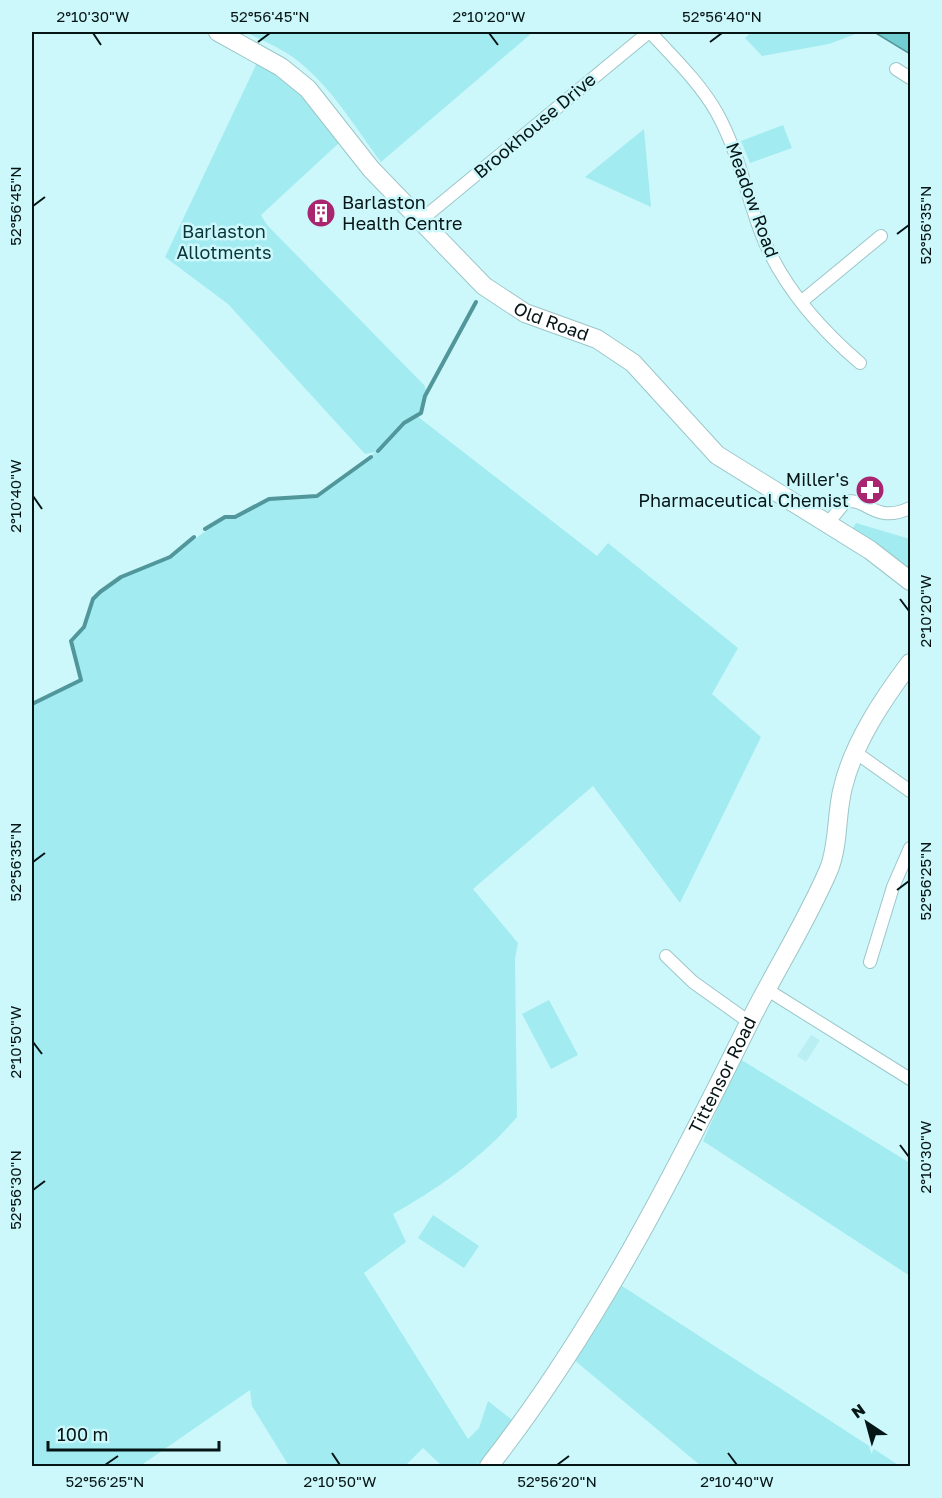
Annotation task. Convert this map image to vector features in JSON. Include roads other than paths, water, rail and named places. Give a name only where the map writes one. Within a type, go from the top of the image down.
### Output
[{"type":"street","name":"Old Road","points":[[218,32],[281,67],[308,89],[371,169],[484,286],[525,314],[567,327],[616,350],[633,363],[717,455],[870,550],[910,581]]},
{"type":"street","name":"Brookhouse Drive","points":[[422,220],[649,32]]},
{"type":"street","name":"Meadow Road","points":[[649,32],[703,92],[716,112],[737,159],[770,253],[789,287],[860,363]]},
{"type":"street","points":[[896,69],[910,78]]},
{"type":"street","points":[[801,302],[881,236]]},
{"type":"street","points":[[828,523],[846,501],[883,513],[893,514],[910,508]]},
{"type":"street","name":"Tittensor Road","points":[[489,1467],[528,1417],[625,1259],[697,1132],[749,1022],[792,945],[830,866],[843,787],[855,752],[884,700],[910,663]]},
{"type":"street","points":[[855,752],[910,791]]},
{"type":"street","points":[[870,962],[893,887],[910,848]]},
{"type":"street","points":[[666,956],[693,982],[749,1022]]},
{"type":"street","points":[[766,989],[910,1079]]},
{"type":"waterway","points":[[378,451],[404,423],[421,413],[425,396],[476,302]]},
{"type":"waterway","points":[[205,529],[225,517],[235,517],[269,499],[317,496],[371,457]]},
{"type":"waterway","points":[[32,704],[81,680],[71,641],[84,627],[93,599],[121,577],[170,557],[194,537]]},
{"type":"place","name":"Barlaston Health Centre","points":[[321,213]]},
{"type":"place","name":"Miller's Pharmaceutical Chemist","points":[[870,490]]},
{"type":"park label","name":"Barlaston Allotments","points":[[224,242]]}]
